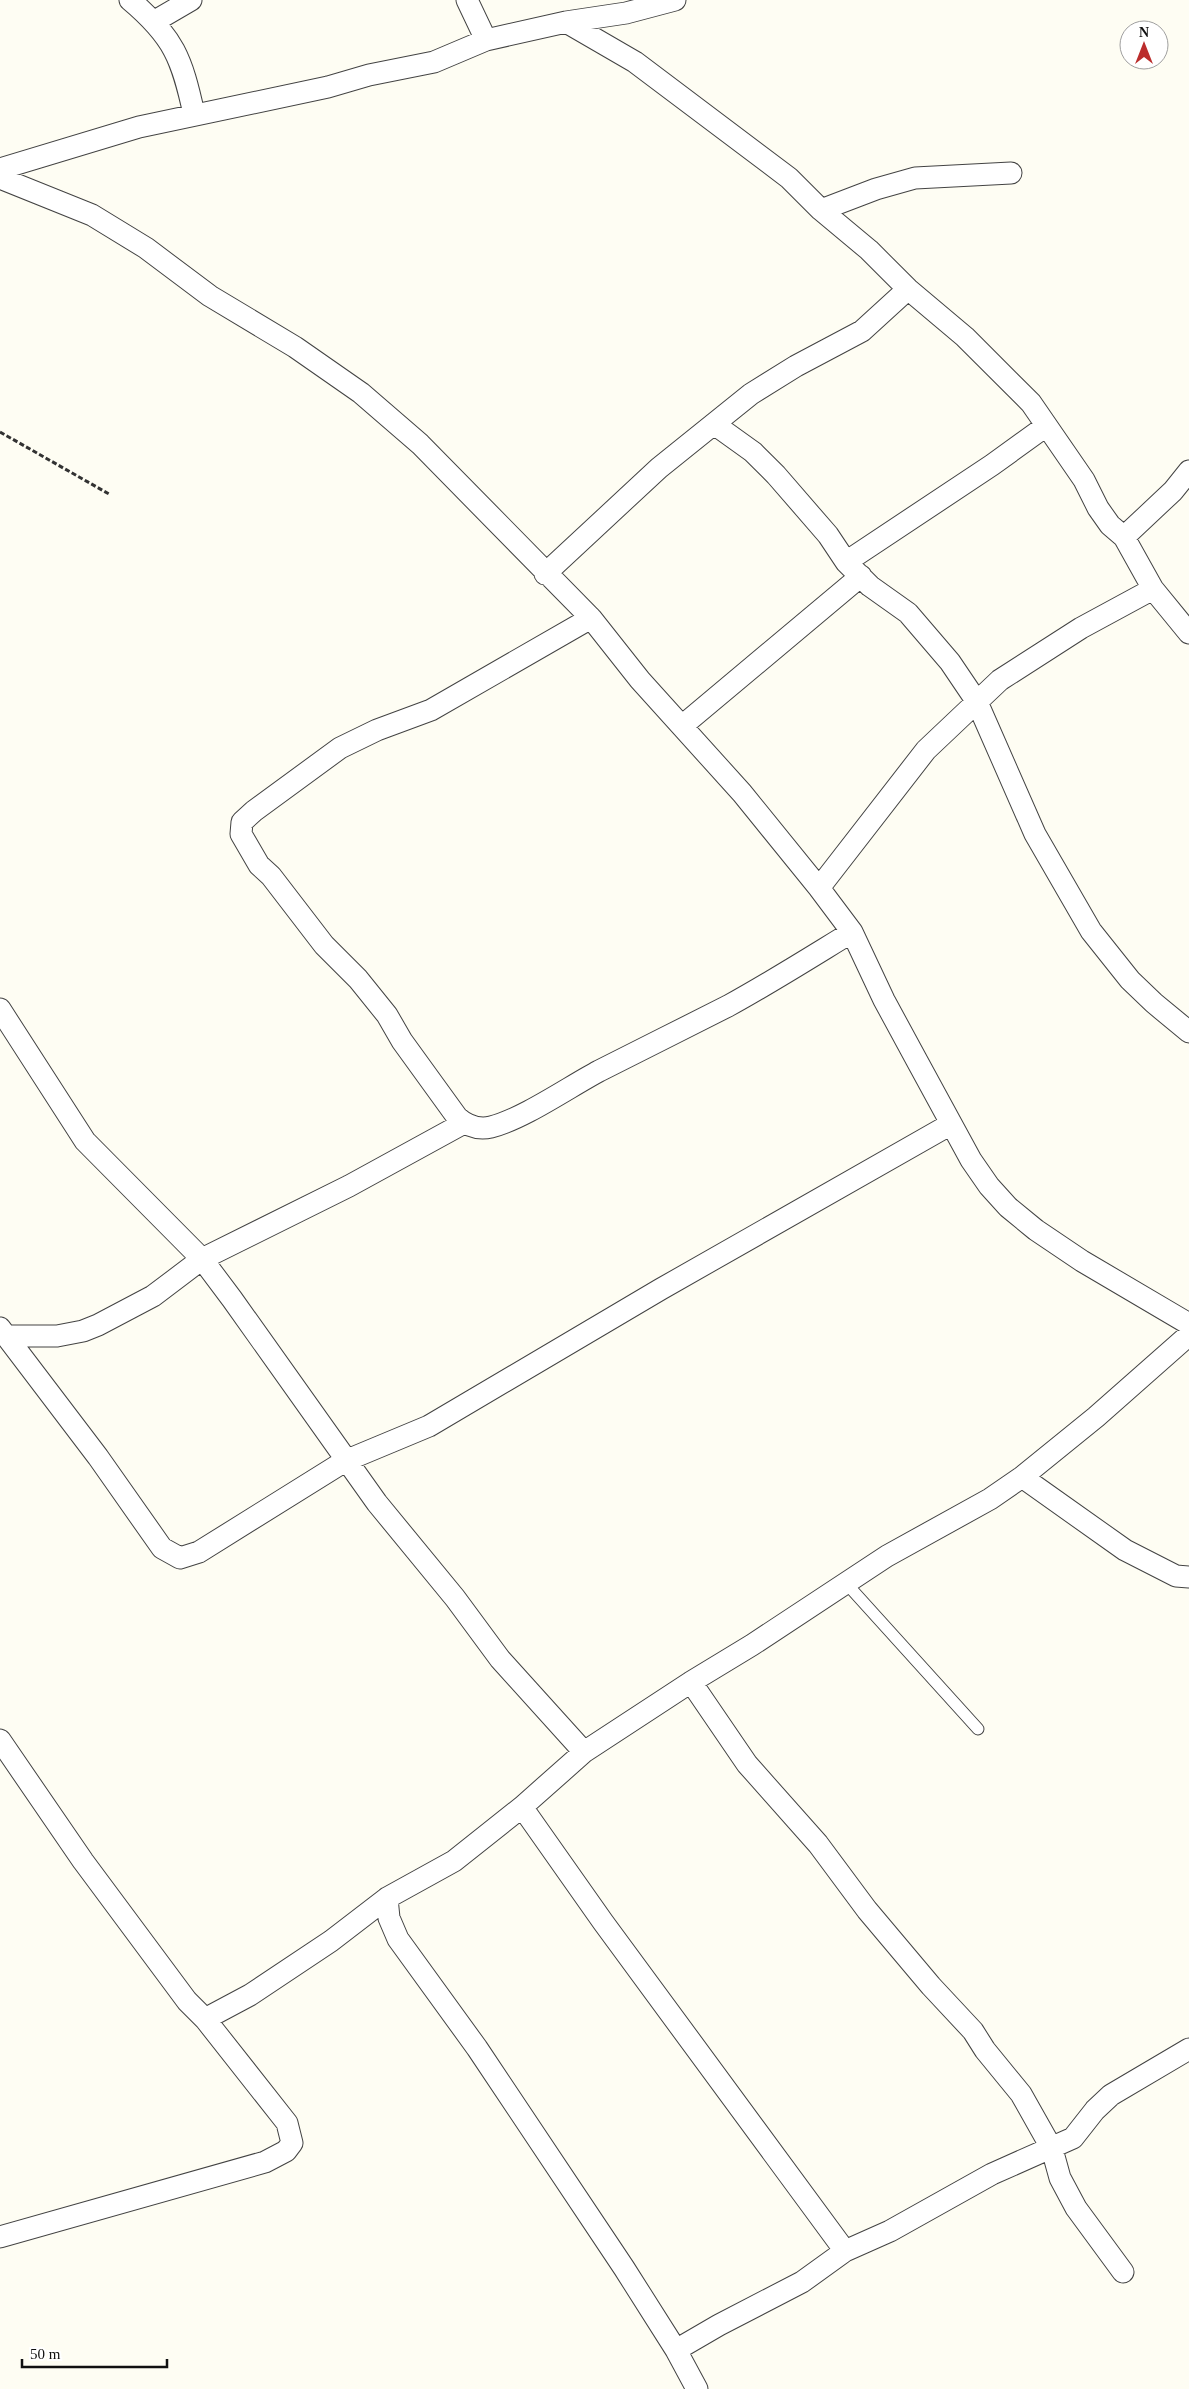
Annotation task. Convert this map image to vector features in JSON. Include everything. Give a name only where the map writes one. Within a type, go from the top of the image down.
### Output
[{"type":"street","points":[[130,0],[155,21],[180,58],[194,114]]},
{"type":"street","points":[[155,21],[191,0]]},
{"type":"street","points":[[467,0],[486,40]]},
{"type":"street","points":[[0,169],[88,140],[194,114],[328,88],[369,75],[434,62],[486,40],[566,22],[626,13],[675,0]]},
{"type":"street","points":[[566,22],[635,62],[789,178],[821,210],[869,250],[908,289],[964,337],[1011,382],[1031,403],[1084,480],[1106,519],[1124,537],[1153,589],[1189,633]]},
{"type":"street","points":[[821,210],[876,189],[915,178],[936,175],[1011,174]]},
{"type":"street","points":[[0,178],[92,216],[146,248],[210,296],[295,347],[361,394],[420,444],[545,574],[591,618],[640,680],[742,793],[819,888],[852,932],[884,1000],[971,1160],[1008,1207],[1036,1230],[1082,1261],[1189,1324]]},
{"type":"street","points":[[545,574],[659,468],[714,424],[776,378],[862,331],[908,289]]},
{"type":"street","points":[[714,424],[753,452],[776,475],[828,535],[853,569],[875,590],[908,613],[950,662],[977,702],[1035,834],[1082,917],[1112,959],[1130,980],[1189,1032]]},
{"type":"street","points":[[682,726],[853,569],[1046,426]]},
{"type":"street","points":[[1124,537],[1173,491],[1189,470]]},
{"type":"street","points":[[819,888],[926,750],[954,721],[1000,680],[1081,628],[1153,589]]},
{"type":"street","points":[[591,618],[431,710],[370,733],[340,748],[254,811],[242,822],[243,840],[259,865],[271,876],[324,945],[358,979],[387,1015],[424,1074],[457,1117],[464,1123],[481,1129],[492,1127],[519,1115],[611,1065],[657,1043],[689,1024],[728,1006],[852,932]]},
{"type":"street","points":[[0,1009],[85,1140],[202,1259],[337,1446],[345,1461],[500,1659],[584,1752]]},
{"type":"street","points":[[3,1332],[57,1336],[83,1331],[98,1325],[153,1296],[202,1259],[349,1186],[464,1123]]},
{"type":"street","points":[[3,1332],[98,1458],[157,1542],[173,1556],[186,1558],[199,1552],[345,1461],[429,1426],[661,1289],[951,1124]]},
{"type":"street","points":[[206,2019],[250,1995],[331,1940],[387,1898],[454,1861],[522,1807],[584,1752],[887,1556],[990,1499],[1022,1477],[1096,1417],[1189,1336]]},
{"type":"street","points":[[1022,1477],[1125,1550],[1176,1576],[1189,1577]]},
{"type":"street","points":[[691,1682],[747,1764],[818,1844],[867,1910],[916,1970],[973,2031],[985,2050],[1021,2094],[1052,2149],[1060,2178],[1076,2208],[1123,2272]]},
{"type":"street","points":[[0,1740],[84,1861],[187,2001],[206,2019],[287,2123],[292,2143],[286,2151],[265,2162],[0,2236]]},
{"type":"street","points":[[522,1807],[603,1922],[844,2251]]},
{"type":"street","points":[[387,1898],[389,1918],[398,1939],[477,2048],[676,2350],[697,2389]]},
{"type":"street","points":[[676,2350],[719,2325],[802,2282],[844,2251],[890,2231],[992,2174],[1052,2149],[1079,2133],[1094,2110],[1111,2095],[1189,2049]]},
{"type":"lane","points":[[846,1582],[978,1729]]},
{"type":"path","points":[[0,432],[109,494]]}]
